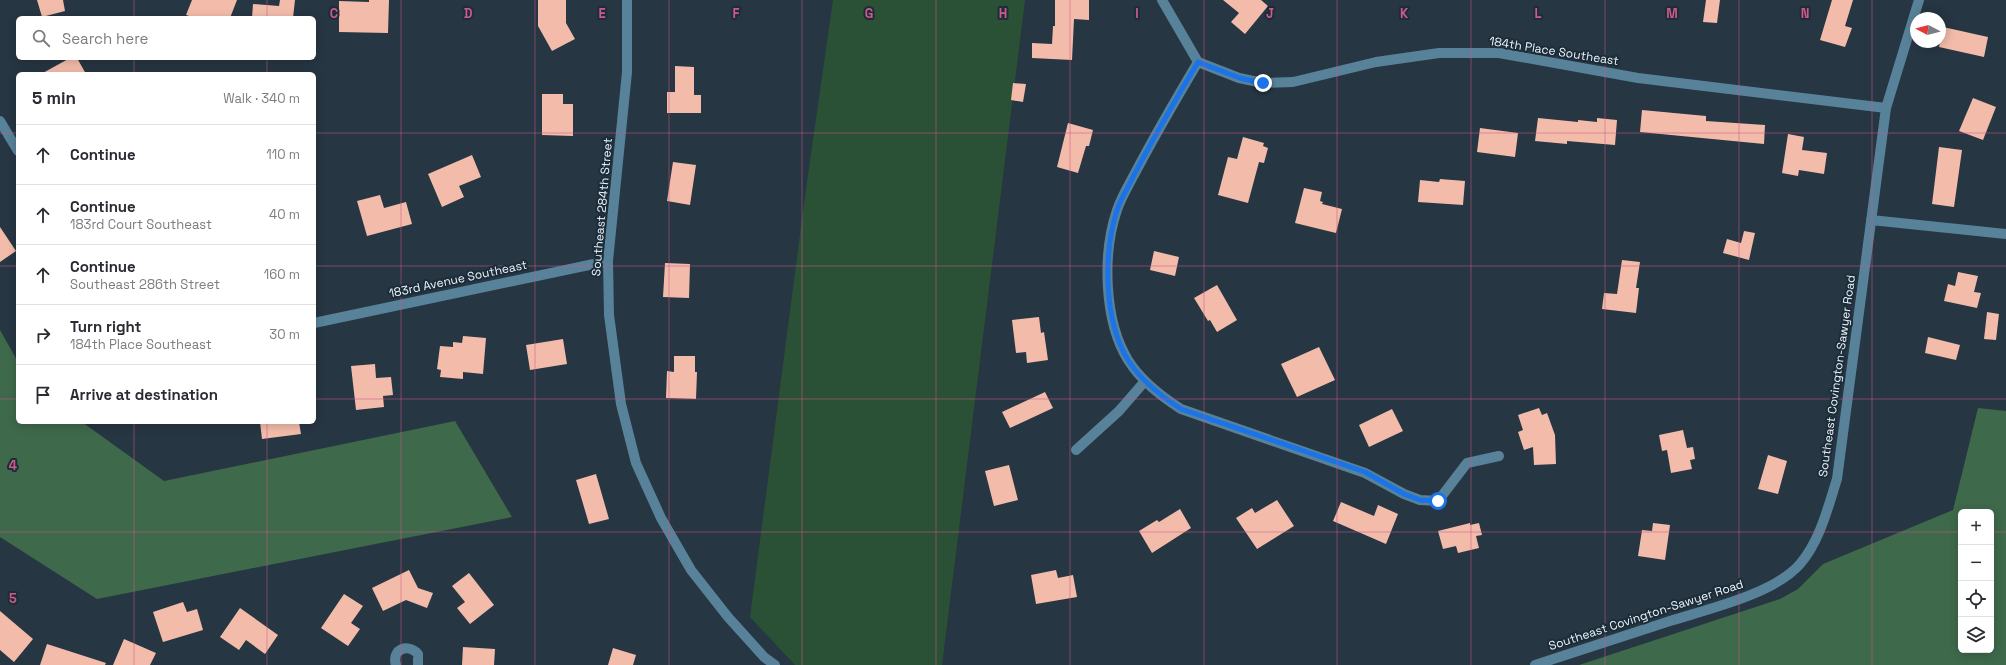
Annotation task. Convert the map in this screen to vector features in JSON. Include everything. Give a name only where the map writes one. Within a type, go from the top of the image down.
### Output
[{"type":"street","name":"Southeast 284th Street","points":[[627,0],[627,72],[608,260],[609,315],[621,404],[636,463],[661,518],[691,570],[728,617],[764,657],[775,665]]},
{"type":"street","points":[[1162,0],[1198,62],[1146,152],[1117,210],[1110,240],[1108,272],[1110,299],[1116,334],[1128,360],[1145,381],[1162,397],[1181,409],[1365,472],[1404,494],[1420,500],[1438,501],[1467,463],[1499,456]]},
{"type":"street","name":"Southeast Covington-Sawyer Road","points":[[1535,665],[1734,600],[1778,583],[1799,565],[1809,552],[1825,517],[1837,479],[1886,108],[1919,0]]},
{"type":"street","name":"184th Place Southeast","points":[[1198,62],[1240,78],[1263,83],[1293,82],[1376,62],[1439,53],[1500,54],[1638,78],[1886,108]]},
{"type":"street","points":[[0,121],[16,148]]},
{"type":"street","points":[[1871,220],[2006,234]]},
{"type":"street","name":"183rd Avenue Southeast","points":[[316,323],[608,260]]},
{"type":"street","points":[[1076,450],[1119,411],[1145,381]]},
{"type":"street","points":[[396,665],[395,657],[397,652],[406,648],[415,651],[418,654],[418,665]]},
{"type":"green space","points":[[833,0],[1025,0],[942,665],[795,665],[750,617],[806,189]]},
{"type":"green space","points":[[0,330],[16,358],[16,424],[85,424],[164,481],[455,421],[512,517],[97,599],[0,537]]},
{"type":"green space","points":[[1978,408],[2006,411],[2006,665],[1579,665],[1780,599],[1798,589],[1823,564],[1953,510]]},
{"type":"building","points":[[37,0],[63,0],[65,11],[42,16]]},
{"type":"building","points":[[192,0],[237,0],[231,16],[186,15]]},
{"type":"building","points":[[280,0],[295,0],[293,16],[252,16],[253,4],[279,6]]},
{"type":"building","points":[[369,0],[389,0],[388,33],[339,32],[339,1],[369,2]]},
{"type":"building","points":[[538,0],[566,0],[566,23],[575,39],[552,51],[538,26]]},
{"type":"building","points":[[1055,0],[1089,0],[1089,20],[1074,19],[1072,60],[1032,58],[1032,43],[1052,44],[1053,26],[1055,26]]},
{"type":"building","points":[[1223,0],[1261,0],[1268,6],[1245,34],[1231,22],[1239,13]]},
{"type":"building","points":[[1706,0],[1720,0],[1717,23],[1703,22]]},
{"type":"building","points":[[1832,0],[1853,0],[1845,26],[1852,28],[1845,47],[1820,40]]},
{"type":"building","points":[[1946,28],[1988,37],[1984,57],[1944,48],[1946,48]]},
{"type":"building","points":[[66,60],[78,60],[85,72],[45,72]]},
{"type":"building","points":[[675,66],[694,67],[694,95],[701,95],[701,113],[667,113],[667,92],[675,92]]},
{"type":"building","points":[[1013,83],[1026,84],[1023,102],[1011,100]]},
{"type":"building","points":[[542,94],[563,94],[563,104],[573,104],[573,136],[542,135]]},
{"type":"building","points":[[1973,98],[1996,107],[1983,140],[1959,131]]},
{"type":"building","points":[[1642,110],[1706,116],[1706,121],[1765,125],[1764,144],[1640,132]]},
{"type":"building","points":[[1538,118],[1578,122],[1578,120],[1597,122],[1597,118],[1617,120],[1615,145],[1567,141],[1567,144],[1535,141]]},
{"type":"building","points":[[1068,123],[1093,130],[1089,146],[1086,146],[1078,173],[1057,167]]},
{"type":"building","points":[[1480,128],[1518,133],[1515,157],[1477,152]]},
{"type":"building","points":[[1788,134],[1804,137],[1802,150],[1827,153],[1824,174],[1799,170],[1798,176],[1782,173]]},
{"type":"building","points":[[1243,137],[1264,143],[1263,146],[1268,148],[1264,163],[1259,162],[1248,203],[1218,195],[1228,157],[1237,159]]},
{"type":"building","points":[[1939,147],[1962,150],[1954,207],[1932,204]]},
{"type":"building","points":[[472,155],[481,177],[459,186],[464,197],[442,207],[428,174]]},
{"type":"building","points":[[673,162],[696,165],[690,205],[667,201]]},
{"type":"building","points":[[1440,179],[1465,181],[1463,205],[1418,202],[1420,180],[1439,182]]},
{"type":"building","points":[[1304,188],[1322,192],[1320,201],[1323,202],[1322,204],[1342,209],[1336,233],[1295,223]]},
{"type":"building","points":[[380,195],[384,208],[406,202],[412,224],[367,236],[357,201]]},
{"type":"building","points":[[0,227],[16,251],[0,262]]},
{"type":"building","points":[[1744,231],[1755,233],[1749,260],[1723,253],[1727,239],[1741,243]]},
{"type":"building","points":[[1154,251],[1179,257],[1175,276],[1150,270]]},
{"type":"building","points":[[1622,260],[1640,262],[1636,288],[1639,288],[1636,313],[1602,309],[1604,293],[1617,294]]},
{"type":"building","points":[[665,263],[690,264],[689,298],[663,297]]},
{"type":"building","points":[[1958,272],[1978,276],[1974,292],[1981,293],[1977,308],[1944,301],[1948,284],[1955,286]]},
{"type":"building","points":[[1217,285],[1237,320],[1217,332],[1210,320],[1208,321],[1194,298]]},
{"type":"building","points":[[1987,312],[1999,314],[1996,340],[1984,339]]},
{"type":"building","points":[[1039,317],[1041,333],[1044,332],[1048,360],[1027,363],[1026,352],[1016,353],[1012,320]]},
{"type":"building","points":[[463,336],[486,338],[483,374],[463,372],[463,379],[440,377],[441,370],[437,369],[440,346],[453,347],[453,342],[462,343]]},
{"type":"building","points":[[1928,337],[1960,345],[1956,360],[1925,353]]},
{"type":"building","points":[[563,339],[567,364],[530,370],[526,345]]},
{"type":"building","points":[[1319,347],[1335,380],[1297,397],[1281,364]]},
{"type":"building","points":[[674,356],[695,356],[695,372],[697,372],[696,399],[666,398],[667,371],[674,372]]},
{"type":"building","points":[[375,364],[376,378],[391,377],[393,395],[383,396],[384,407],[356,410],[351,366]]},
{"type":"building","points":[[1045,392],[1053,408],[1010,428],[1002,412]]},
{"type":"building","points":[[1539,408],[1542,415],[1547,413],[1555,435],[1556,464],[1534,465],[1533,447],[1524,450],[1518,432],[1523,430],[1518,415]]},
{"type":"building","points":[[1392,409],[1403,431],[1369,447],[1359,425]]},
{"type":"building","points":[[260,424],[299,424],[301,434],[262,439]]},
{"type":"building","points":[[1683,430],[1687,448],[1693,447],[1695,459],[1690,460],[1692,469],[1671,473],[1667,450],[1662,451],[1659,435]]},
{"type":"building","points":[[1768,455],[1787,461],[1778,494],[1758,489]]},
{"type":"building","points":[[1009,465],[1018,500],[994,506],[985,471]]},
{"type":"building","points":[[596,474],[609,519],[589,524],[576,480]]},
{"type":"building","points":[[1277,500],[1294,526],[1257,549],[1236,518],[1252,508],[1255,513]]},
{"type":"building","points":[[1341,502],[1374,516],[1378,505],[1398,514],[1386,544],[1333,521]]},
{"type":"building","points":[[1180,509],[1191,528],[1152,553],[1139,531],[1157,520],[1159,522]]},
{"type":"building","points":[[1470,523],[1470,525],[1479,523],[1482,535],[1476,536],[1479,548],[1458,553],[1456,546],[1443,549],[1438,531]]},
{"type":"building","points":[[1653,523],[1670,525],[1665,560],[1638,556],[1642,530],[1652,531]]},
{"type":"building","points":[[409,570],[418,588],[433,593],[427,608],[406,600],[383,611],[372,588]]},
{"type":"building","points":[[1056,570],[1058,578],[1073,575],[1077,597],[1036,604],[1031,575]]},
{"type":"building","points":[[469,573],[494,605],[470,624],[457,608],[465,602],[452,586]]},
{"type":"building","points":[[344,594],[363,606],[351,623],[360,629],[348,646],[321,628]]},
{"type":"building","points":[[183,602],[187,612],[197,609],[203,630],[163,642],[153,612]]},
{"type":"building","points":[[240,608],[278,635],[265,654],[246,640],[239,650],[220,637]]},
{"type":"building","points":[[0,611],[33,639],[14,662],[0,650]]},
{"type":"building","points":[[124,639],[156,653],[150,665],[113,665]]},
{"type":"building","points":[[47,644],[106,663],[105,665],[40,665]]},
{"type":"building","points":[[463,647],[495,649],[494,665],[462,665]]},
{"type":"building","points":[[613,648],[636,655],[633,665],[608,665]]},
{"type":"route","points":[[1263,83],[1240,78],[1198,62],[1146,152],[1117,210],[1110,240],[1108,272],[1110,306],[1116,334],[1128,360],[1145,381],[1162,397],[1181,409],[1365,472],[1404,494],[1420,500],[1438,501]]}]
